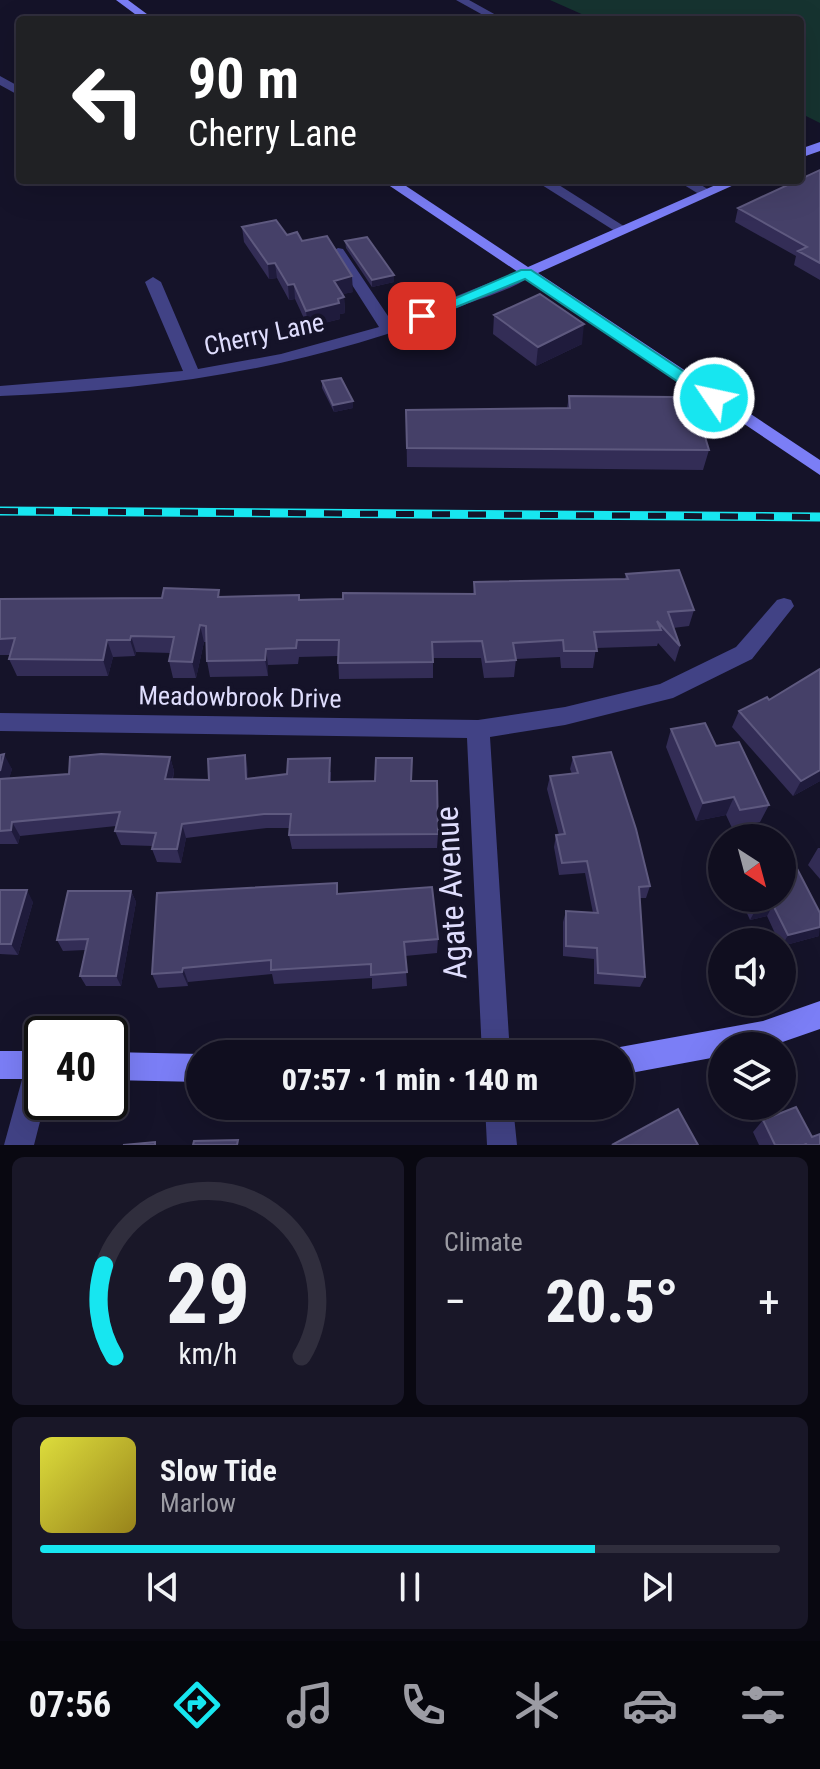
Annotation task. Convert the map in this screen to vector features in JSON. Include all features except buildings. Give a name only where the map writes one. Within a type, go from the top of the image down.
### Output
[{"type":"street","points":[[121,0],[144,16]]},
{"type":"street","points":[[461,0],[492,16]]},
{"type":"street","points":[[477,16],[486,13]]},
{"type":"street","points":[[394,184],[820,469]]},
{"type":"street","points":[[548,184],[623,230]]},
{"type":"street","points":[[690,184],[707,193]]},
{"type":"street","points":[[526,273],[728,184]]},
{"type":"street","points":[[338,252],[388,329]]},
{"type":"street","name":"Cherry Lane","points":[[0,391],[127,384],[193,376],[321,350],[388,329],[526,273]]},
{"type":"street","points":[[153,282],[193,376]]},
{"type":"street","name":"Meadowbrook Drive","points":[[0,722],[478,729],[565,716],[665,692],[744,653],[784,606]]},
{"type":"street","name":"Agate Avenue","points":[[478,729],[495,1040]]},
{"type":"street","points":[[634,1058],[763,1035],[820,1015]]},
{"type":"street","points":[[0,1065],[24,1065]]},
{"type":"street","points":[[128,1066],[186,1068]]},
{"type":"street","points":[[19,1145],[26,1120]]},
{"type":"street","points":[[500,1120],[502,1145]]},
{"type":"green space","points":[[550,0],[820,0],[820,123],[804,115],[804,16],[586,16]]},
{"type":"railway","points":[[0,511],[820,517]]},
{"type":"route","points":[[422,316],[526,273],[714,398]]}]
